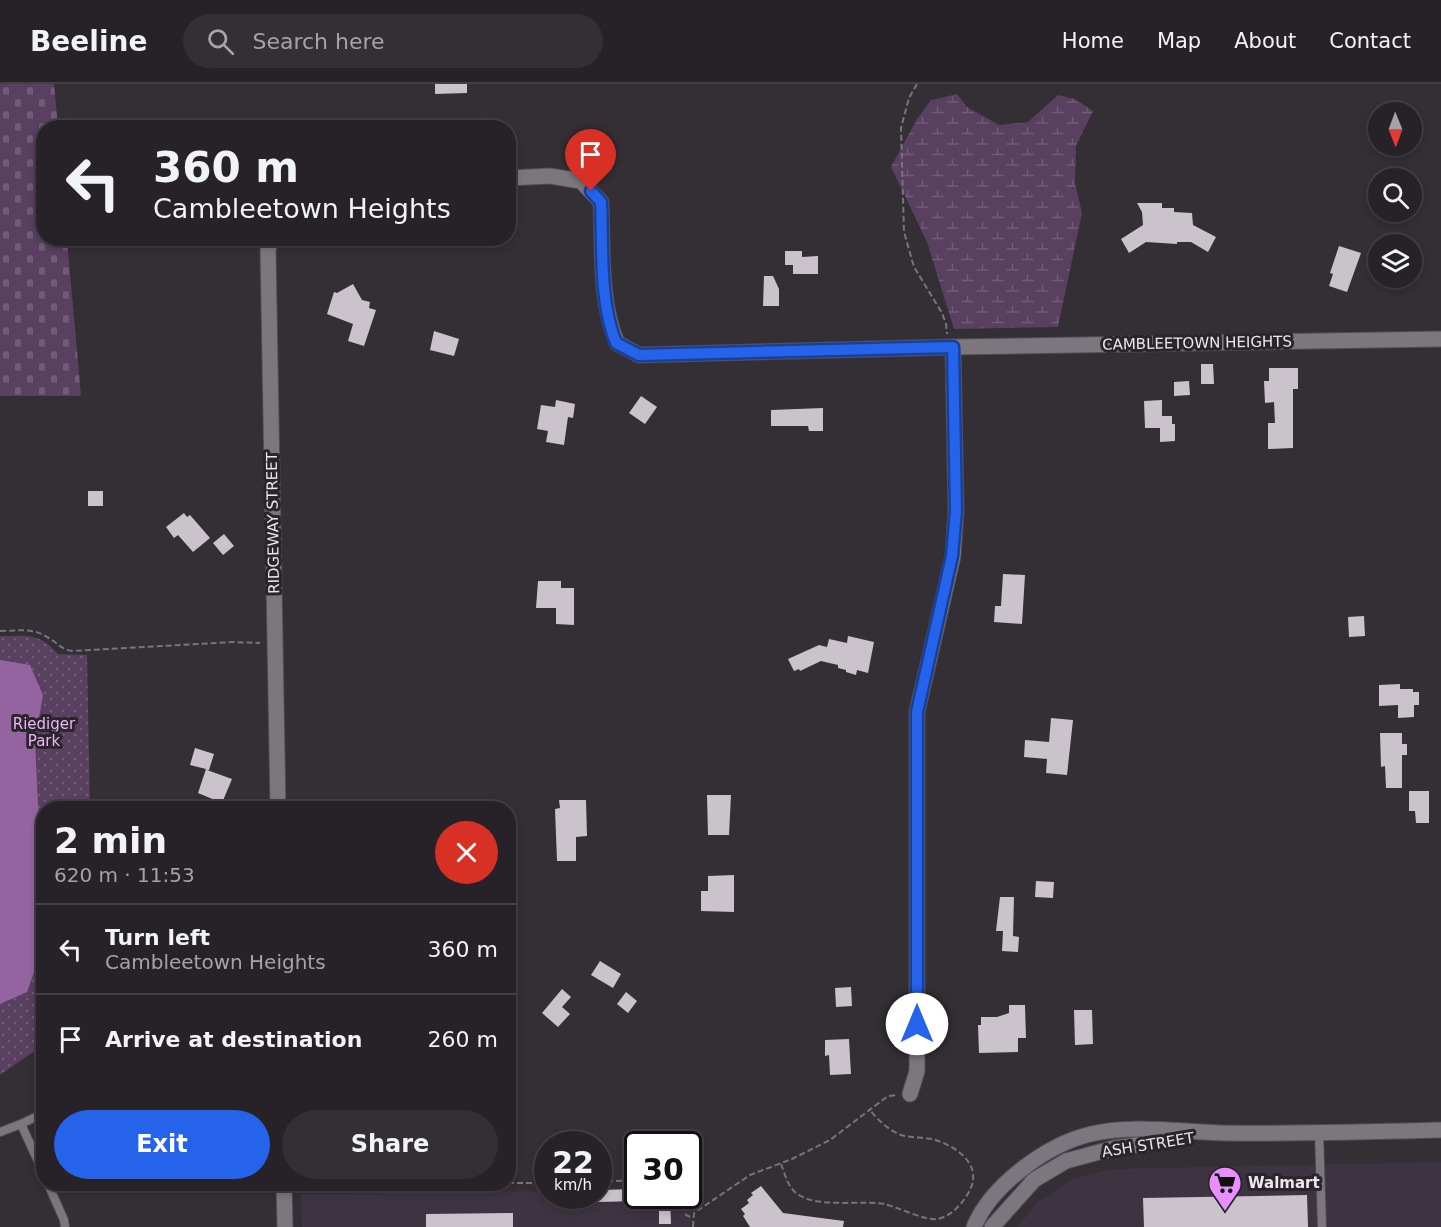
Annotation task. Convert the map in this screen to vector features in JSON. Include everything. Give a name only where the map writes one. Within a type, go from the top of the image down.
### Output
[{"type":"street","name":"CAMBLEETOWN HEIGHTS","points":[[516,178],[550,176],[581,181],[601,202],[604,290],[611,330],[616,343],[639,355],[1441,339]]},
{"type":"street","name":"RIDGEWAY STREET","points":[[269,246],[278,801]]},
{"type":"street","points":[[910,1094],[917,1071],[917,712],[952,556],[956,511],[950,347]]},
{"type":"street","name":"ASH STREET","points":[[974,1227],[991,1199],[1021,1169],[1044,1154],[1091,1134],[1127,1130],[1319,1133],[1441,1130]]},
{"type":"street","name":"ASH STREET","points":[[992,1227],[1034,1180],[1066,1161],[1114,1148],[1223,1133]]},
{"type":"street","points":[[284,1191],[285,1227]]},
{"type":"lane","points":[[0,1132],[36,1117]]},
{"type":"lane","points":[[21,1124],[36,1157]]},
{"type":"lane","points":[[1319,1133],[1322,1227]]},
{"type":"lane","points":[[51,1191],[65,1227]]},
{"type":"path","points":[[917,84],[905,109],[901,128],[905,241],[914,267],[946,324],[950,347]]},
{"type":"path","points":[[0,631],[38,632],[49,637],[63,650],[72,651],[233,642],[275,644]]},
{"type":"path","points":[[693,1227],[694,1213],[699,1208],[738,1182],[830,1140],[888,1096],[910,1094]]},
{"type":"path","points":[[781,1164],[795,1192],[811,1200],[885,1204],[927,1219],[936,1219],[954,1210],[969,1192],[972,1184],[973,1174],[962,1154],[946,1144],[933,1140],[902,1136],[869,1109]]},
{"type":"path","points":[[516,1183],[534,1183]]},
{"type":"path","points":[[297,1195],[299,1191]]},
{"type":"path","points":[[685,1209],[686,1215],[693,1218]]},
{"type":"shaded area","points":[[0,660],[30,665],[43,695],[35,740],[38,801],[36,801],[36,967],[27,992],[0,1004]]},
{"type":"shaded area","points":[[1441,1162],[1441,1227],[1017,1227],[1038,1202],[1072,1179],[1113,1169]]},
{"type":"shaded area","points":[[534,1191],[534,1209],[612,1209],[612,1196],[624,1196],[624,1209],[692,1210],[690,1227],[302,1227],[301,1194]]},
{"type":"green space","points":[[0,84],[54,84],[57,120],[36,120],[36,246],[68,246],[81,396],[0,396]]},
{"type":"green space","points":[[957,94],[967,107],[999,125],[1028,122],[1058,95],[1075,99],[1093,111],[1076,146],[1075,183],[1082,213],[1058,327],[954,329],[927,242],[891,167],[917,119],[931,100]]},
{"type":"green space","name":"Riediger Park","points":[[0,636],[18,636],[32,637],[45,642],[58,654],[87,655],[90,801],[36,801],[36,1050],[0,1075]]},
{"type":"building","points":[[435,84],[467,84],[467,93],[435,94]]},
{"type":"building","points":[[1137,203],[1162,203],[1162,208],[1174,208],[1174,212],[1192,213],[1193,225],[1216,237],[1208,252],[1191,242],[1177,242],[1177,244],[1146,242],[1129,253],[1121,239],[1143,225],[1142,212]]},
{"type":"building","points":[[1339,246],[1361,253],[1347,292],[1329,286],[1333,274],[1330,273]]},
{"type":"building","points":[[785,251],[802,251],[802,257],[818,256],[818,274],[793,274],[793,265],[785,265]]},
{"type":"building","points":[[764,276],[773,276],[779,289],[779,306],[763,306]]},
{"type":"building","points":[[353,284],[362,300],[370,302],[369,308],[376,310],[364,346],[348,341],[353,324],[327,314],[334,292],[337,293]]},
{"type":"building","points":[[434,331],[459,339],[454,356],[430,350]]},
{"type":"building","points":[[1201,364],[1213,364],[1214,384],[1201,384]]},
{"type":"building","points":[[1269,368],[1298,368],[1298,389],[1293,389],[1293,448],[1268,449],[1268,423],[1275,423],[1274,402],[1265,403],[1264,381],[1269,381]]},
{"type":"building","points":[[1189,381],[1190,395],[1174,396],[1174,382]]},
{"type":"building","points":[[641,396],[657,407],[645,424],[629,413]]},
{"type":"building","points":[[556,400],[575,404],[573,418],[568,417],[564,445],[546,442],[548,431],[537,429],[541,405],[555,407]]},
{"type":"building","points":[[1162,400],[1162,416],[1172,416],[1172,424],[1175,424],[1175,441],[1160,442],[1160,428],[1145,428],[1144,401]]},
{"type":"building","points":[[823,408],[823,431],[809,431],[808,426],[771,426],[771,410]]},
{"type":"building","points":[[88,491],[103,491],[103,506],[88,506]]},
{"type":"building","points":[[184,513],[187,517],[190,515],[210,538],[193,552],[178,535],[174,538],[166,527]]},
{"type":"building","points":[[224,534],[234,546],[223,555],[213,543]]},
{"type":"building","points":[[1003,574],[1025,575],[1022,624],[994,622],[995,606],[1001,606]]},
{"type":"building","points":[[538,581],[561,581],[561,588],[574,588],[574,625],[556,624],[556,608],[536,608]]},
{"type":"building","points":[[1364,616],[1365,636],[1349,637],[1348,617]]},
{"type":"building","points":[[848,636],[874,642],[868,673],[857,670],[856,675],[838,668],[838,665],[821,661],[800,671],[799,669],[794,671],[788,659],[819,645],[827,647],[829,639],[847,643]]},
{"type":"building","points":[[1400,684],[1400,689],[1413,689],[1413,692],[1419,692],[1419,705],[1414,705],[1414,717],[1398,718],[1398,705],[1379,706],[1379,685]]},
{"type":"building","points":[[1051,718],[1073,720],[1067,775],[1046,773],[1047,759],[1024,757],[1025,740],[1049,742]]},
{"type":"building","points":[[1380,733],[1402,733],[1402,744],[1407,744],[1407,755],[1402,755],[1402,788],[1386,788],[1385,766],[1381,767]]},
{"type":"building","points":[[195,748],[214,754],[209,770],[207,770],[232,779],[223,801],[198,793],[206,769],[190,765]]},
{"type":"building","points":[[1409,791],[1429,791],[1429,823],[1416,823],[1415,811],[1409,811]]},
{"type":"building","points":[[707,795],[731,795],[729,835],[708,835]]},
{"type":"building","points":[[559,800],[586,800],[587,836],[576,837],[576,861],[557,861],[555,809],[560,808]]},
{"type":"building","points":[[734,875],[734,912],[701,911],[701,891],[708,891],[708,876]]},
{"type":"building","points":[[1036,881],[1054,882],[1053,898],[1035,897]]},
{"type":"building","points":[[1000,897],[1014,897],[1013,936],[1019,937],[1018,952],[1002,951],[1003,931],[996,931]]},
{"type":"building","points":[[600,961],[621,974],[613,988],[591,975]]},
{"type":"building","points":[[851,987],[852,1006],[836,1007],[835,988]]},
{"type":"building","points":[[562,989],[571,997],[562,1007],[570,1014],[558,1027],[542,1013]]},
{"type":"building","points":[[626,992],[637,1001],[628,1013],[617,1004]]},
{"type":"building","points":[[1009,1005],[1025,1005],[1026,1038],[1018,1038],[1018,1052],[979,1053],[978,1025],[981,1025],[981,1017],[997,1017],[1009,1013]]},
{"type":"building","points":[[1074,1010],[1092,1010],[1093,1044],[1075,1045]]},
{"type":"building","points":[[849,1039],[851,1074],[830,1075],[829,1055],[825,1056],[825,1040]]},
{"type":"building","points":[[761,1186],[783,1213],[844,1221],[843,1227],[750,1227],[741,1209],[749,1203],[747,1200],[753,1195],[751,1193]]},
{"type":"building","points":[[624,1189],[624,1201],[612,1202],[612,1190]]},
{"type":"building","name":"Walmart","points":[[1307,1195],[1308,1227],[1144,1227],[1143,1198]]},
{"type":"building","points":[[659,1209],[670,1209],[671,1224],[659,1224]]},
{"type":"building","points":[[513,1213],[513,1227],[426,1227],[426,1214]]},
{"type":"place","name":"Walmart","points":[[1225,1212]]},
{"type":"route","points":[[591,191],[601,202],[604,290],[611,330],[616,343],[639,355],[953,347],[956,511],[952,556],[917,712],[917,1024]]}]
